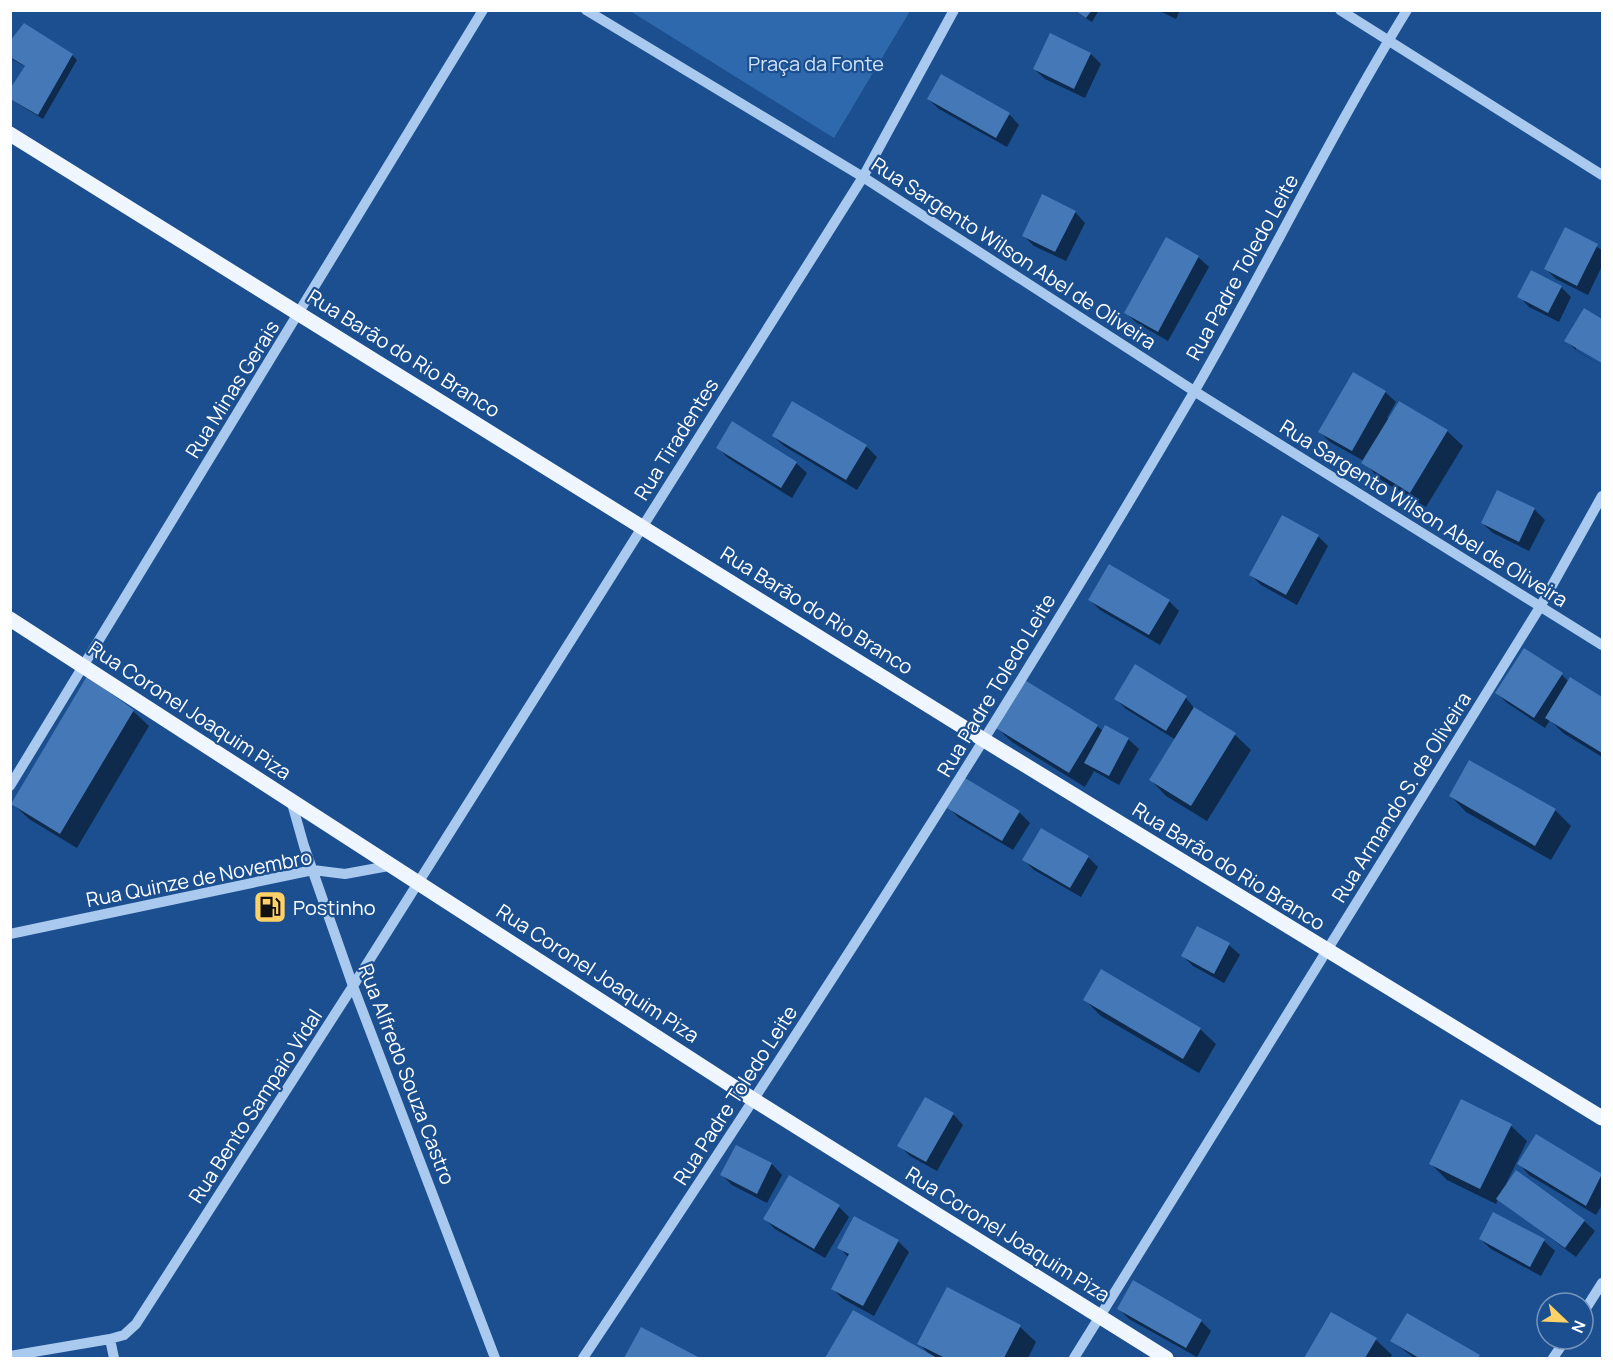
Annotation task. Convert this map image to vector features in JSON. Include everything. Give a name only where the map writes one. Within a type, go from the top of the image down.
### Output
[{"type":"main road","name":"Rua Barão do Rio Branco","points":[[10,134],[984,740],[1602,1118]]},
{"type":"main road","name":"Rua Coronel Joaquim Piza","points":[[10,619],[419,881],[754,1100],[1166,1359]]},
{"type":"street","name":"Rua Minas Gerais","points":[[10,786],[483,10]]},
{"type":"street","name":"Rua Sargento Wilson Abel de Oliveira","points":[[586,10],[863,177],[1194,391],[1602,645]]},
{"type":"street","name":"Rua Tiradentes","points":[[419,881],[863,177],[954,10]]},
{"type":"street","points":[[1340,10],[1602,174]]},
{"type":"street","name":"Rua Padre Toledo Leite","points":[[583,1359],[754,1100],[984,740],[1194,391],[1407,10]]},
{"type":"street","name":"Rua Armando S. de Oliveira","points":[[1074,1359],[1540,607],[1602,496]]},
{"type":"street","name":"Rua Alfredo Souza Castro","points":[[291,800],[354,986],[495,1359]]},
{"type":"street","name":"Rua Quinze de Novembro","points":[[10,934],[313,870],[345,874],[394,865]]},
{"type":"street","name":"Rua Bento Sampaio Vidal","points":[[10,1356],[110,1339],[124,1335],[136,1324],[419,881]]},
{"type":"street","points":[[110,1339],[114,1359]]},
{"type":"green space","name":"Praça da Fonte","points":[[910,10],[834,138],[630,11]]},
{"type":"building","points":[[1074,10],[1092,10],[1086,18]]},
{"type":"building","points":[[24,23],[73,54],[38,115],[10,99],[10,89],[25,66],[10,57],[10,41]]},
{"type":"building","points":[[1050,33],[1091,53],[1074,89],[1033,69]]},
{"type":"building","points":[[941,74],[1010,113],[996,138],[927,99]]},
{"type":"building","points":[[1042,194],[1076,211],[1055,252],[1022,236]]},
{"type":"building","points":[[1565,227],[1598,244],[1577,286],[1544,269]]},
{"type":"building","points":[[1166,237],[1199,256],[1158,332],[1124,313]]},
{"type":"building","points":[[1531,270],[1562,286],[1548,313],[1517,297]]},
{"type":"building","points":[[1584,308],[1602,319],[1602,363],[1564,341]]},
{"type":"building","points":[[1353,372],[1386,391],[1352,451],[1318,432]]},
{"type":"building","points":[[792,401],[867,445],[846,480],[772,436]]},
{"type":"building","points":[[1399,401],[1448,430],[1410,493],[1361,463]]},
{"type":"building","points":[[732,421],[797,462],[781,488],[716,448]]},
{"type":"building","points":[[1497,490],[1535,508],[1519,542],[1481,523]]},
{"type":"building","points":[[1282,515],[1319,535],[1286,595],[1249,575]]},
{"type":"building","points":[[1109,564],[1170,600],[1149,635],[1088,600]]},
{"type":"building","points":[[1524,648],[1563,673],[1534,718],[1495,693]]},
{"type":"building","points":[[1135,664],[1187,696],[1166,731],[1114,699]]},
{"type":"building","points":[[87,676],[134,710],[60,834],[11,804]]},
{"type":"building","points":[[1570,677],[1602,697],[1602,753],[1545,718]]},
{"type":"building","points":[[1023,679],[1098,725],[1069,773],[994,727]]},
{"type":"building","points":[[1194,707],[1236,733],[1191,806],[1149,780]]},
{"type":"building","points":[[1105,725],[1129,738],[1109,776],[1084,763]]},
{"type":"building","points":[[1469,760],[1556,809],[1535,846],[1449,796]]},
{"type":"building","points":[[965,778],[1020,811],[1002,841],[947,808]]},
{"type":"building","points":[[1041,828],[1089,856],[1070,888],[1022,860]]},
{"type":"building","points":[[1197,926],[1230,943],[1214,974],[1181,956]]},
{"type":"building","points":[[1101,969],[1201,1028],[1183,1059],[1083,1000]]},
{"type":"building","points":[[925,1097],[954,1113],[926,1162],[897,1146]]},
{"type":"building","points":[[1461,1099],[1512,1124],[1480,1189],[1429,1164]]},
{"type":"building","points":[[1536,1134],[1602,1174],[1586,1206],[1517,1164]]},
{"type":"building","points":[[736,1145],[772,1163],[757,1194],[720,1175]]},
{"type":"building","points":[[1516,1170],[1585,1220],[1565,1248],[1496,1199]]},
{"type":"building","points":[[789,1175],[840,1205],[814,1249],[763,1219]]},
{"type":"building","points":[[1493,1212],[1545,1239],[1530,1267],[1479,1239]]},
{"type":"building","points":[[854,1216],[899,1240],[863,1306],[831,1289],[849,1254],[837,1248]]},
{"type":"building","points":[[1133,1280],[1202,1320],[1186,1348],[1117,1309]]},
{"type":"building","points":[[947,1287],[1021,1325],[1004,1358],[945,1358],[917,1344]]},
{"type":"building","points":[[853,1310],[937,1358],[825,1358]]},
{"type":"building","points":[[1331,1312],[1377,1338],[1365,1358],[1304,1358]]},
{"type":"building","points":[[1407,1313],[1480,1355],[1478,1358],[1419,1358],[1390,1341]]},
{"type":"building","points":[[641,1327],[700,1358],[624,1358]]},
{"type":"place","name":"Postinho","points":[[270,907]]}]
